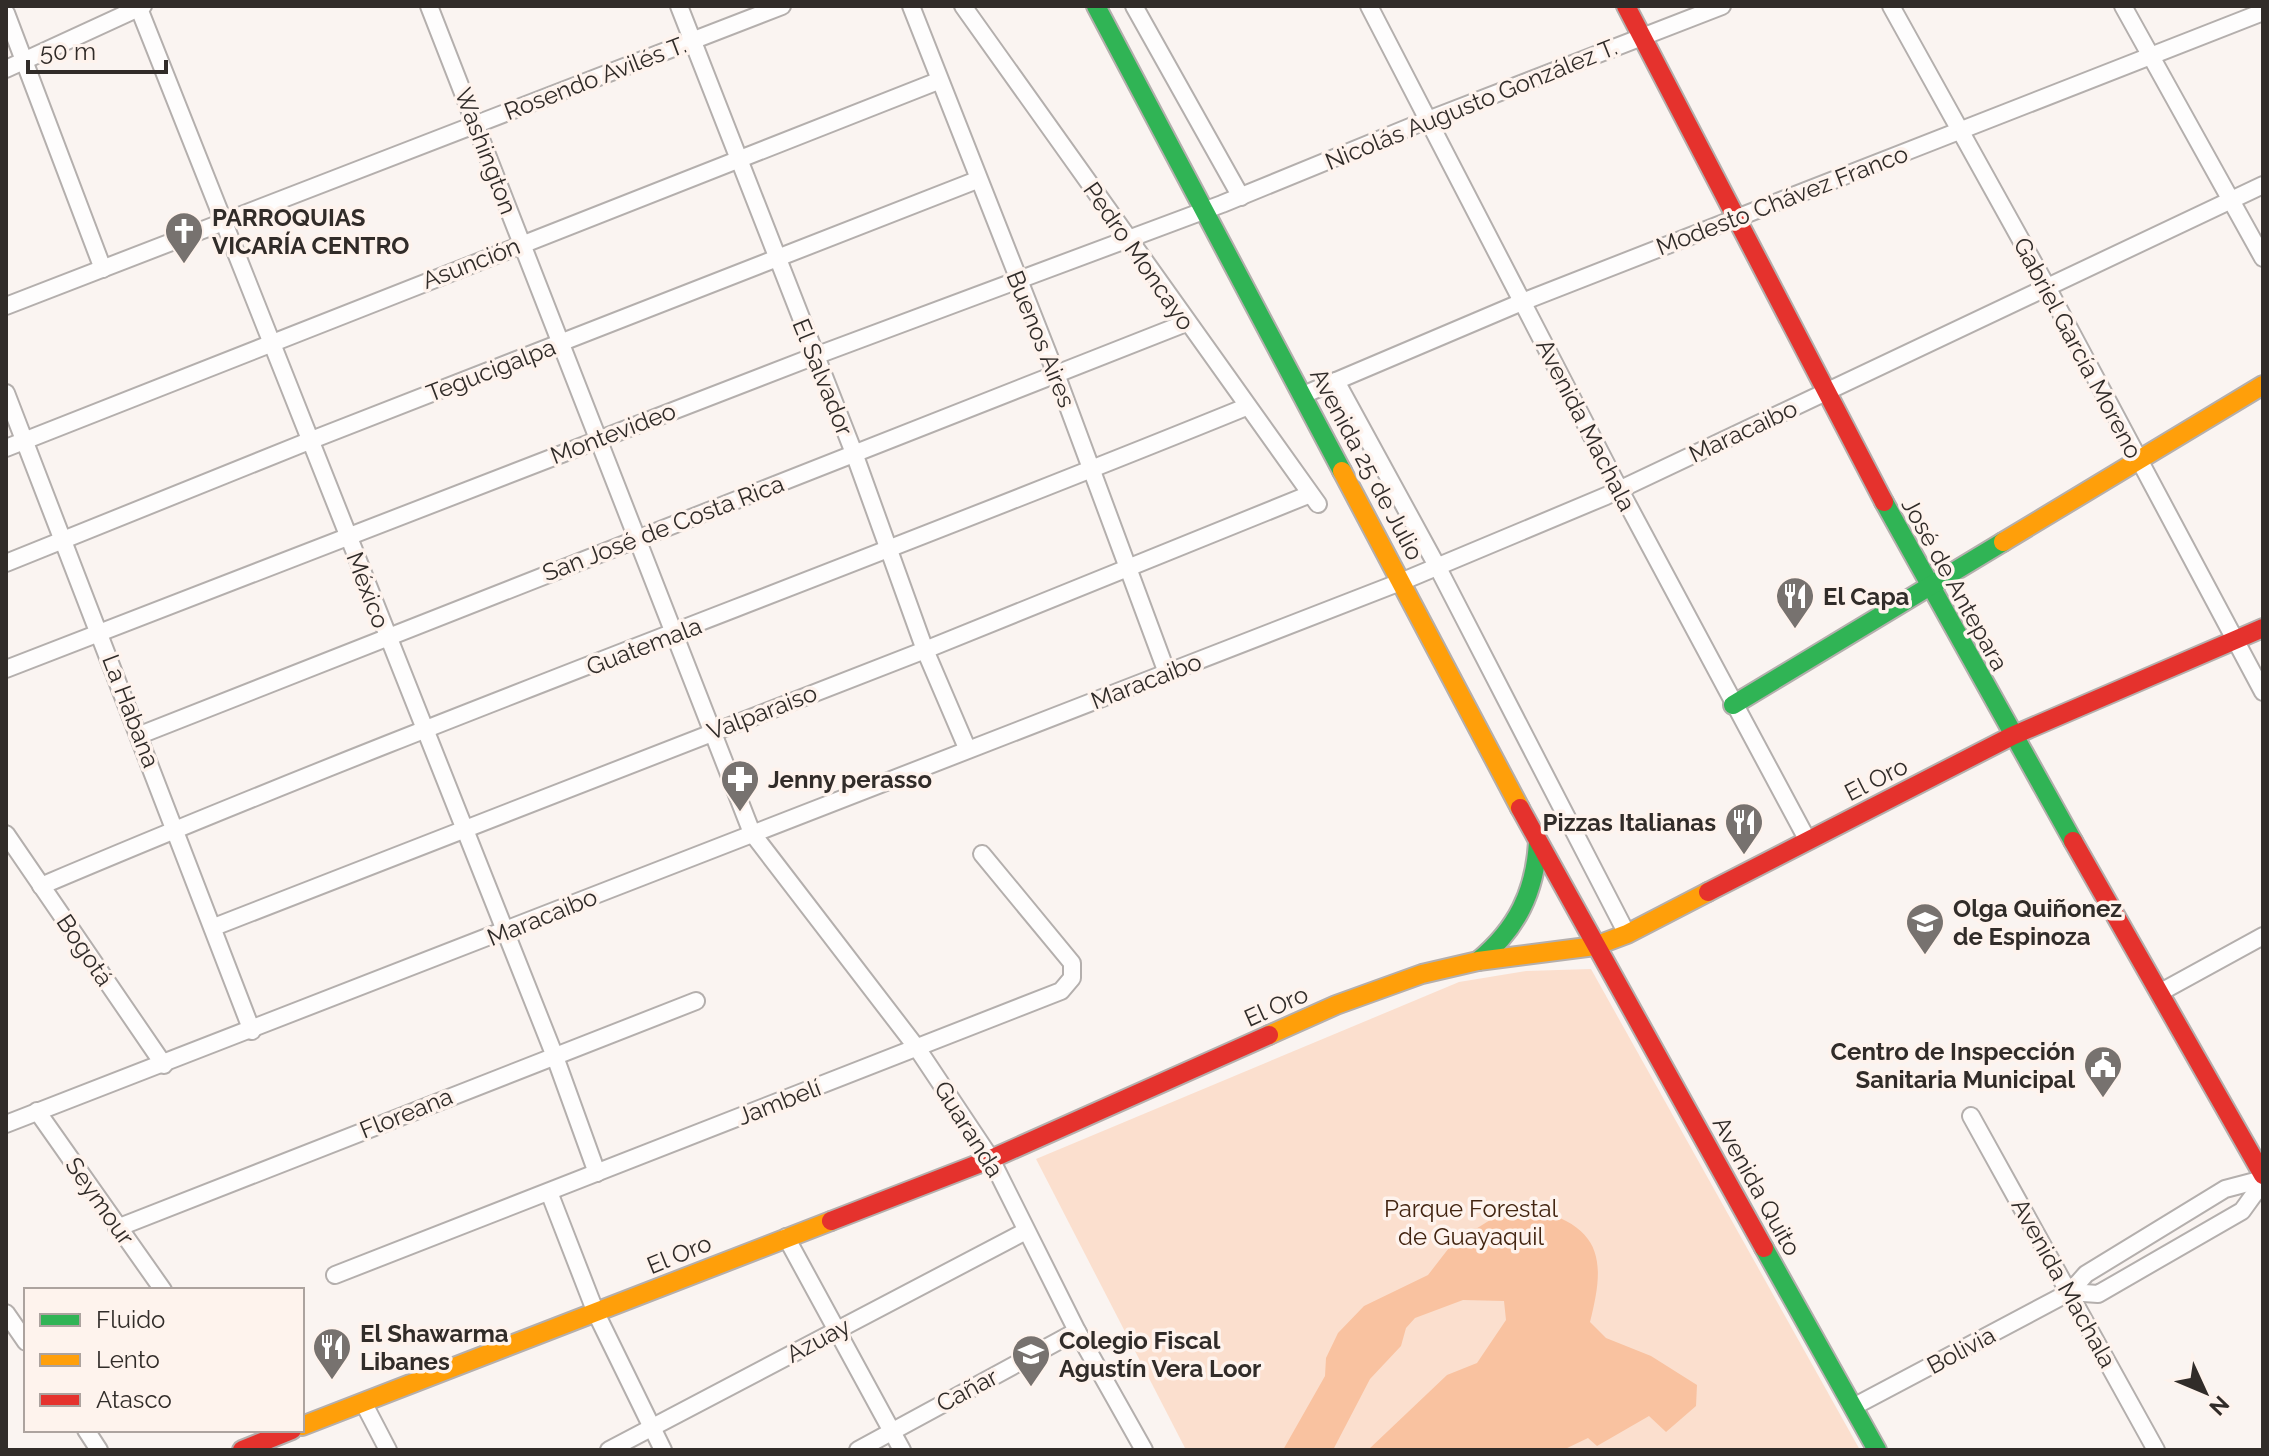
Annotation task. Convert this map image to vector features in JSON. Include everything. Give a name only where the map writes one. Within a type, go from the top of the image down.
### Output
[{"type":"main road","name":"Avenida 25 de Julio","points":[[1096,6],[1214,207],[1303,395],[1595,946]]},
{"type":"main road","name":"José de Antepara","points":[[1626,6],[1928,587],[2263,1179]]},
{"type":"main road","points":[[1733,705],[2263,385]]},
{"type":"main road","name":"El Oro","points":[[304,1425],[991,1159],[1336,1005],[1422,974],[1478,961],[1595,946],[1627,934],[2012,736],[2263,628]]},
{"type":"main road","points":[[1478,961],[1504,939],[1524,910],[1536,877],[1538,842]]},
{"type":"main road","name":"Avenida Quito","points":[[1595,946],[1877,1450]]},
{"type":"main road","points":[[248,1442],[285,1432]]},
{"type":"street","name":"Washington","points":[[429,6],[752,833]]},
{"type":"street","name":"El Salvador","points":[[679,6],[737,161],[854,453],[925,650],[967,748]]},
{"type":"street","name":"Rosendo Avilés T.","points":[[6,306],[782,6]]},
{"type":"street","name":"Buenos Aires","points":[[911,6],[1056,374],[1167,673]]},
{"type":"street","name":"Pedro Moncayo","points":[[963,6],[1313,500]]},
{"type":"street","points":[[1134,6],[1241,197]]},
{"type":"street","name":"Avenida Machala","points":[[1369,6],[1619,489],[1808,841]]},
{"type":"street","name":"Nicolás Augusto González T.","points":[[1214,207],[1427,120],[1722,6]]},
{"type":"street","name":"Gabriel García Moreno","points":[[1891,6],[2047,287],[2263,692]]},
{"type":"street","points":[[2123,6],[2263,258]]},
{"type":"street","points":[[6,69],[140,7]]},
{"type":"street","name":"México","points":[[140,7],[503,933],[554,1054],[597,1173]]},
{"type":"street","name":"Modesto Chávez Franco","points":[[1303,395],[1522,302],[2263,12]]},
{"type":"street","points":[[6,13],[103,269]]},
{"type":"street","name":"Asunción","points":[[6,448],[938,81]]},
{"type":"street","name":"Tegucigalpa","points":[[6,563],[977,180]]},
{"type":"street","name":"Maracaibo","points":[[6,1124],[252,1031],[967,748],[1403,581],[1619,489],[2263,185]]},
{"type":"street","name":"Montevideo","points":[[6,669],[1126,237],[1214,207]]},
{"type":"street","name":"San José de Costa Rica","points":[[140,735],[1186,323]]},
{"type":"street","name":"Avenida 25 de Julio","points":[[1336,381],[1437,566],[1627,934]]},
{"type":"street","name":"La Habana","points":[[6,393],[252,1031]]},
{"type":"street","name":"Guatemala","points":[[41,886],[176,829],[888,551],[1246,407]]},
{"type":"street","name":"Valparaiso","points":[[214,927],[1128,569],[1313,500]]},
{"type":"street","name":"Guaranda","points":[[752,833],[917,1048],[991,1159],[1077,1331],[1144,1450]]},
{"type":"street","name":"Bogotá","points":[[6,834],[164,1065]]},
{"type":"street","name":"Jambelí","points":[[335,1275],[1061,991],[1072,978],[1072,963],[982,854]]},
{"type":"street","points":[[2159,993],[2263,936]]},
{"type":"street","name":"Floreana","points":[[117,1228],[554,1054],[696,1001]]},
{"type":"street","name":"Seymour","points":[[37,1111],[162,1288]]},
{"type":"street","name":"Avenida Machala","points":[[1971,1116],[2156,1450]]},
{"type":"street","name":"Bolivia","points":[[2070,1292],[2098,1294],[2242,1211],[2263,1179]]},
{"type":"street","name":"Bolivia","points":[[1853,1407],[2070,1292],[2086,1274],[2225,1189],[2263,1179]]},
{"type":"street","points":[[549,1192],[596,1313],[663,1450]]},
{"type":"street","name":"Azuay","points":[[609,1450],[1026,1231]]},
{"type":"street","points":[[786,1237],[902,1450]]},
{"type":"street","points":[[6,1313],[24,1339]]},
{"type":"street","name":"Cañar","points":[[858,1450],[1077,1331]]},
{"type":"street","points":[[363,1402],[388,1450]]},
{"type":"street","points":[[87,1432],[99,1450]]},
{"type":"green space","name":"Parque Forestal de Guayaquil","points":[[1591,969],[1860,1450],[1186,1450],[1036,1159],[1459,982],[1526,971]]},
{"type":"shaded area","points":[[1538,1210],[1576,1227],[1594,1251],[1598,1266],[1590,1322],[1606,1338],[1651,1356],[1697,1385],[1696,1406],[1666,1432],[1649,1416],[1597,1446],[1588,1438],[1563,1450],[1368,1450],[1447,1375],[1477,1363],[1506,1320],[1504,1301],[1463,1300],[1415,1318],[1406,1328],[1401,1346],[1370,1379],[1333,1450],[1283,1450],[1325,1376],[1326,1358],[1338,1333],[1364,1306],[1428,1275],[1452,1244],[1498,1215]]},
{"type":"traffic: fast","points":[[1096,6],[1342,471]]},
{"type":"traffic: fast","points":[[1884,502],[2073,841]]},
{"type":"traffic: fast","points":[[1733,705],[2003,542]]},
{"type":"traffic: fast","points":[[1478,961],[1503,936],[1522,908],[1533,877],[1538,842]]},
{"type":"traffic: fast","points":[[1764,1248],[1877,1450]]},
{"type":"traffic: slow","points":[[2003,542],[2263,385]]},
{"type":"traffic: slow","points":[[1342,471],[1520,808]]},
{"type":"traffic: slow","points":[[1269,1035],[1336,1005],[1422,974],[1478,961],[1595,946],[1627,934],[1708,892]]},
{"type":"traffic: slow","points":[[304,1425],[831,1221]]},
{"type":"traffic: jam","points":[[1626,6],[1884,502]]},
{"type":"traffic: jam","points":[[1708,892],[2012,736],[2263,628]]},
{"type":"traffic: jam","points":[[1520,808],[1764,1248]]},
{"type":"traffic: jam","points":[[2073,841],[2263,1175]]},
{"type":"traffic: jam","points":[[831,1221],[991,1159],[1269,1035]]},
{"type":"traffic: jam","points":[[242,1450],[287,1432]]},
{"type":"place","name":"PARROQUIAS VICARÍA CENTRO","points":[[184,265]]},
{"type":"place","name":"El Capa","points":[[1795,630]]},
{"type":"place","name":"Jenny perasso","points":[[740,813]]},
{"type":"place","name":"Pizzas Italianas","points":[[1744,856]]},
{"type":"place","name":"Olga Quiñonez de Espinoza","points":[[1925,956]]},
{"type":"place","name":"Centro de Inspección Sanitaria Municipal","points":[[2103,1099]]},
{"type":"place","name":"El Shawarma Libanes","points":[[332,1381]]},
{"type":"place","name":"Colegio Fiscal Agustín Vera Loor","points":[[1031,1388]]}]
